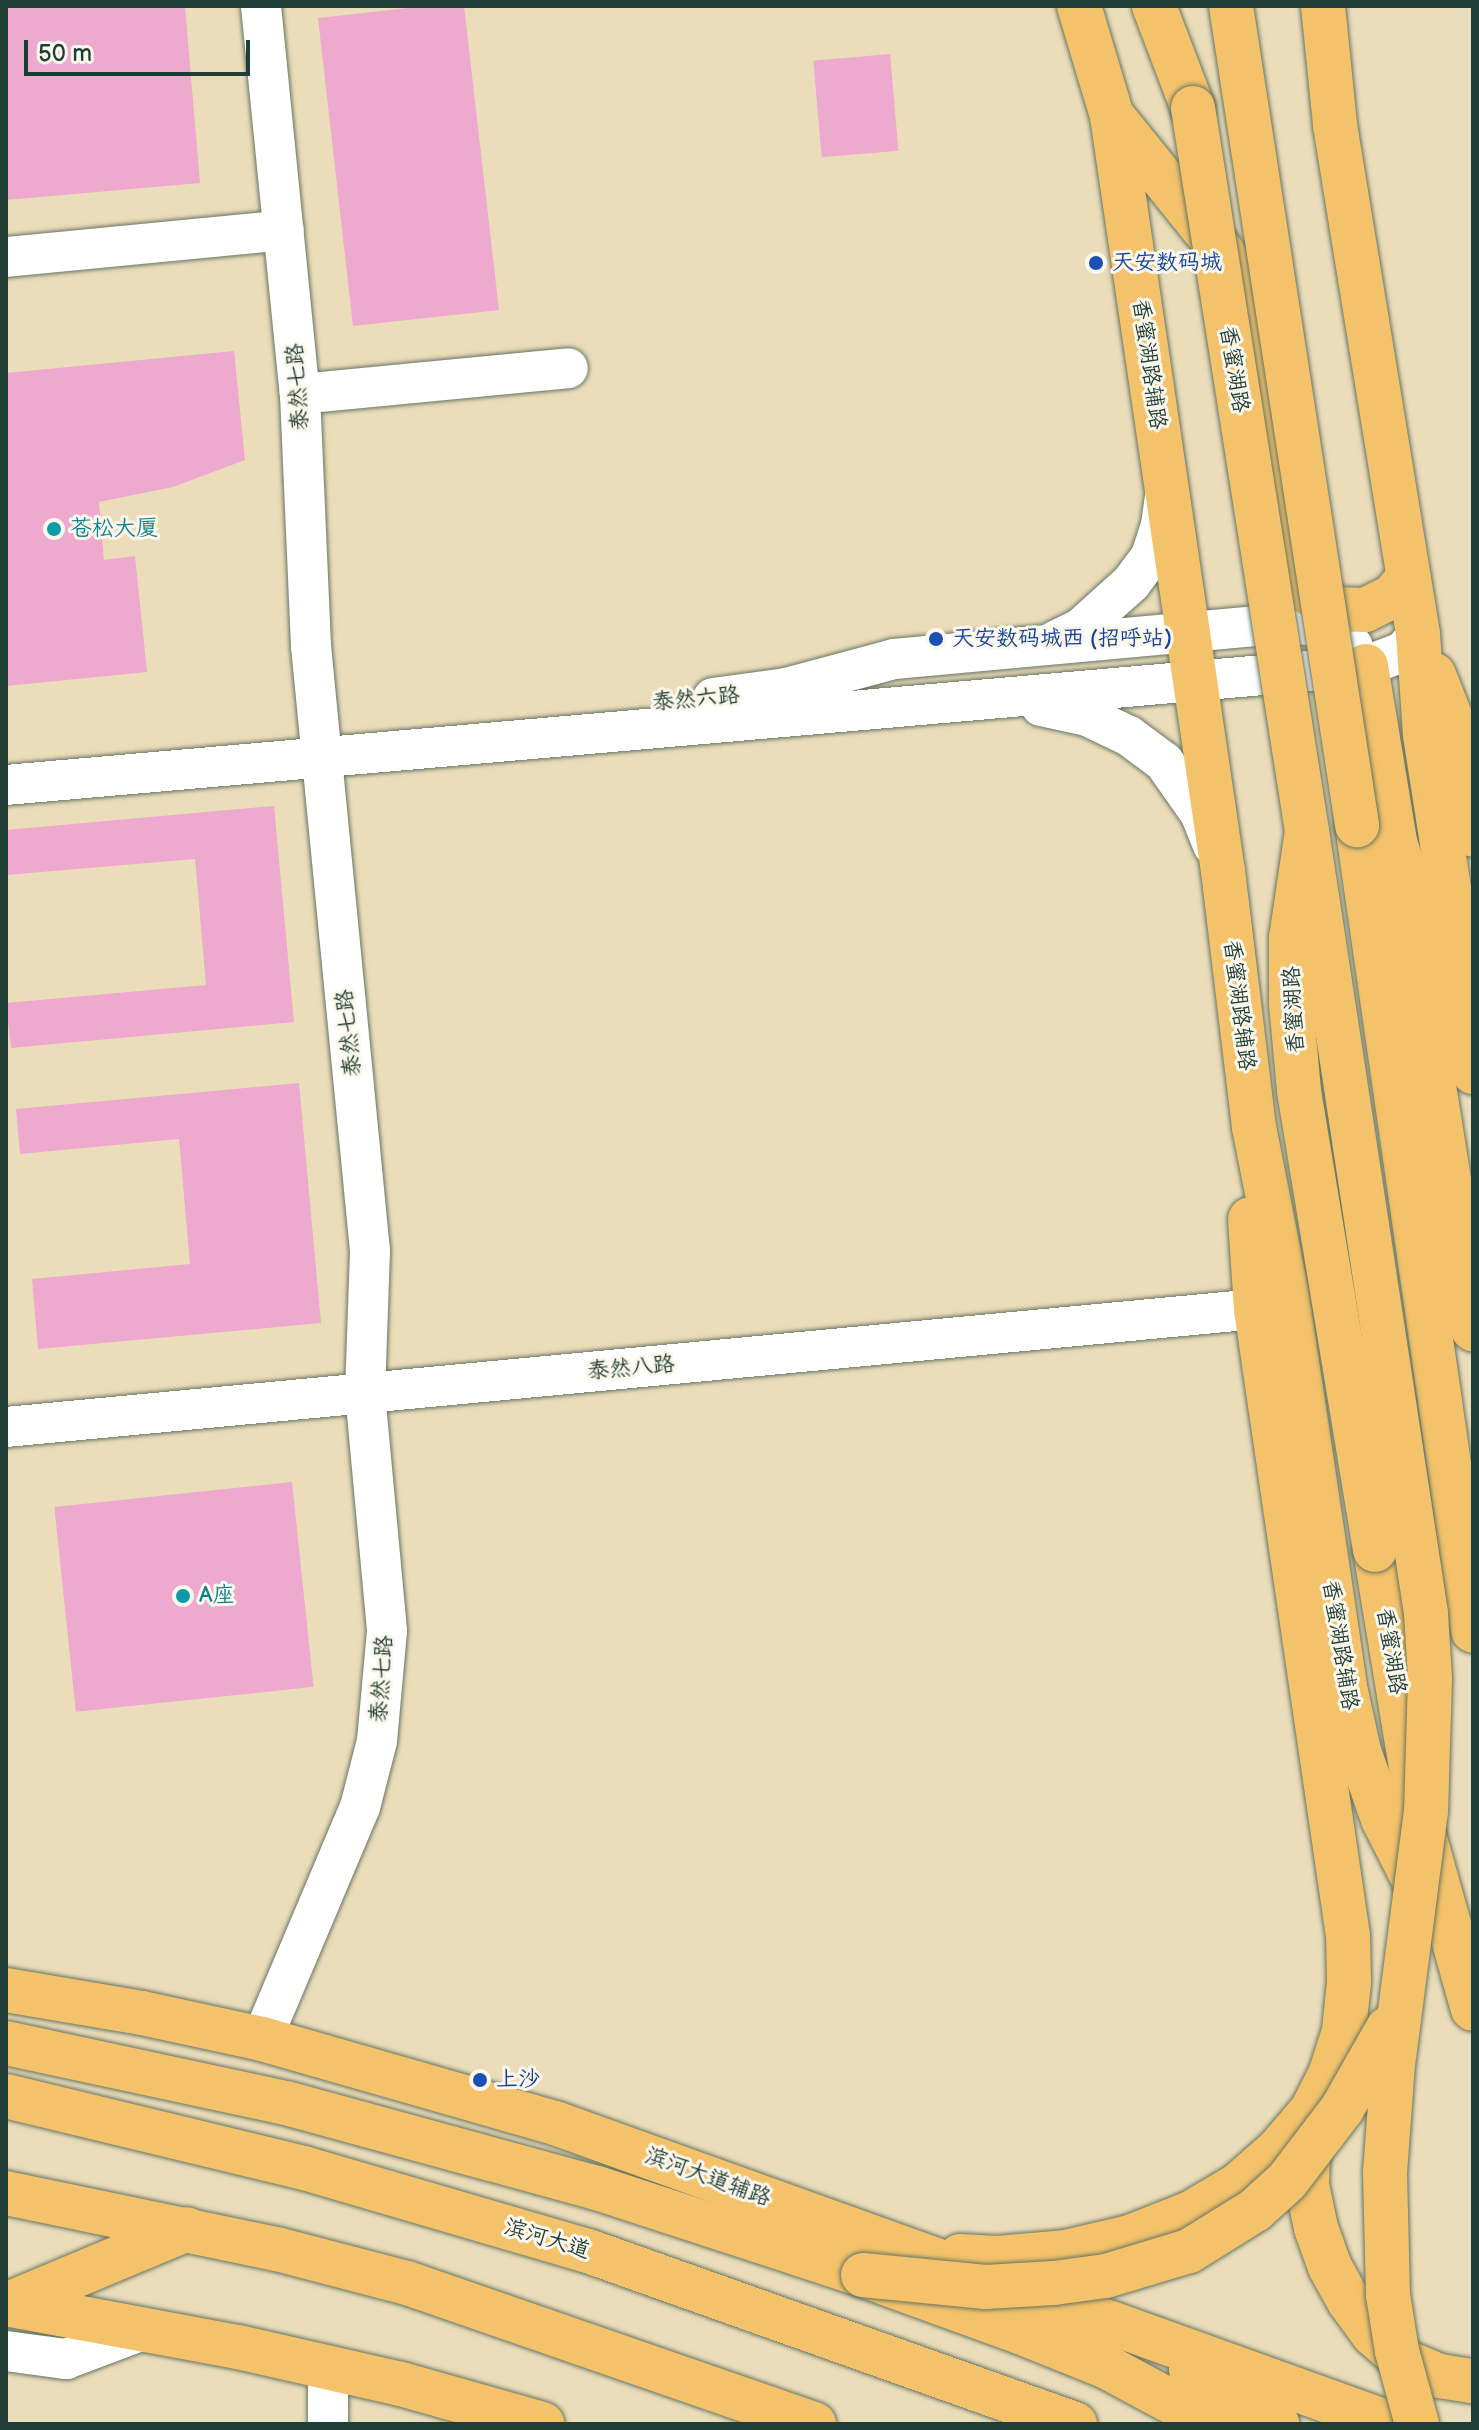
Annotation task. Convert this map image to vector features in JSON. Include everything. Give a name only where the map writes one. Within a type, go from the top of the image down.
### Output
[{"type":"main road","name":"香蜜湖路辅路","points":[[1079,6],[1112,116],[1223,871],[1254,1127],[1287,1293],[1345,1687],[1359,1751],[1383,1819],[1470,1997]]},
{"type":"main road","points":[[1154,6],[1193,108]]},
{"type":"main road","name":"香蜜湖路","points":[[1176,6],[1307,831],[1291,938],[1291,1004],[1299,1091],[1420,1821],[1470,1997]]},
{"type":"main road","points":[[1231,6],[1357,825],[1473,1631]]},
{"type":"main road","points":[[1246,102],[1254,6]]},
{"type":"main road","points":[[1323,6],[1335,125],[1418,634],[1425,735],[1473,1040]]},
{"type":"main road","points":[[1112,116],[1223,253],[1244,295],[1262,362],[1291,553],[1305,591],[1335,609],[1365,610],[1392,597],[1409,577]]},
{"type":"main road","points":[[1418,634],[1456,731],[1473,835]]},
{"type":"main road","points":[[1366,666],[1395,842],[1406,876],[1426,913],[1440,995],[1473,1072]]},
{"type":"main road","points":[[1357,825],[1417,993],[1473,1329]]},
{"type":"main road","points":[[1307,831],[1426,1613],[1430,1679],[1426,1811],[1402,1992],[1385,2160],[1385,2240],[1397,2351],[1417,2424]]},
{"type":"main road","points":[[921,2254],[997,2258],[1066,2252],[1130,2237],[1191,2213],[1238,2185],[1278,2150],[1312,2110],[1330,2075],[1344,2031],[1349,1982],[1348,1936],[1250,1252],[1254,1127]]},
{"type":"main road","name":"滨河大道辅路","points":[[6,1990],[142,2013],[262,2039],[555,2123],[1392,2424]]},
{"type":"main road","points":[[863,2275],[985,2287],[1054,2283],[1106,2276],[1189,2251],[1255,2210],[1318,2145],[1370,2064],[1402,1992]]},
{"type":"main road","points":[[6,2043],[112,2063],[433,2141],[597,2188],[863,2275],[1107,2367],[1213,2424]]},
{"type":"main road","name":"滨河大道","points":[[6,2096],[304,2168],[588,2251],[1075,2424]]},
{"type":"main road","points":[[1312,2110],[1306,2149],[1307,2185],[1316,2228],[1330,2267],[1349,2301],[1373,2334],[1404,2361],[1440,2376],[1473,2381]]},
{"type":"main road","points":[[6,2193],[187,2229],[407,2283],[557,2332],[814,2424]]},
{"type":"main road","points":[[7,2304],[187,2229]]},
{"type":"main road","points":[[7,2304],[328,2367],[542,2424]]},
{"type":"main road","points":[[1118,2325],[1277,2424]]},
{"type":"main road","points":[[557,2332],[746,2424]]},
{"type":"street","name":"泰然七路","points":[[261,6],[300,394],[311,646],[370,1251],[365,1393],[387,1631],[377,1741],[360,1807],[262,2039]]},
{"type":"street","points":[[6,257],[284,230]]},
{"type":"street","points":[[300,394],[568,368]]},
{"type":"street","points":[[1045,645],[1080,629],[1131,583],[1151,556],[1161,525],[1166,484]]},
{"type":"street","name":"泰然六路","points":[[6,785],[751,694],[894,659],[1045,645],[1308,624],[1339,634],[1366,666]]},
{"type":"street","name":"泰然六路","points":[[6,758],[321,745],[989,701],[1366,666],[1403,652],[1418,634]]},
{"type":"street","name":"泰然六路","points":[[989,701],[1044,706],[1087,716],[1129,736],[1164,762],[1200,813],[1223,871]]},
{"type":"street","name":"泰然八路","points":[[6,1427],[1256,1309]]},
{"type":"street","points":[[6,2351],[66,2359],[146,2329]]},
{"type":"street","points":[[328,2367],[328,2424]]},
{"type":"building","points":[[6,6],[185,6],[200,183],[6,200]]},
{"type":"building","points":[[426,6],[464,6],[499,310],[353,326],[318,18]]},
{"type":"building","points":[[890,54],[898,151],[822,157],[813,61]]},
{"type":"building","name":"苍松大厦","points":[[234,351],[245,460],[173,487],[99,502],[104,560],[135,556],[147,672],[6,686],[6,373]]},
{"type":"building","points":[[274,806],[294,1022],[11,1048],[6,1003],[206,985],[195,859],[6,875],[6,830]]},
{"type":"building","points":[[299,1083],[321,1323],[38,1349],[32,1279],[190,1264],[179,1139],[20,1154],[16,1109]]},
{"type":"building","name":"A座","points":[[292,1482],[314,1687],[76,1712],[54,1507]]},
{"type":"place","name":"天安数码城","points":[[1096,263]]},
{"type":"place","name":"苍松大厦","points":[[54,529]]},
{"type":"place","name":"天安数码城西 (招呼站)","points":[[936,639]]},
{"type":"place","name":"A座","points":[[183,1596]]},
{"type":"place","name":"上沙","points":[[480,2080]]}]
